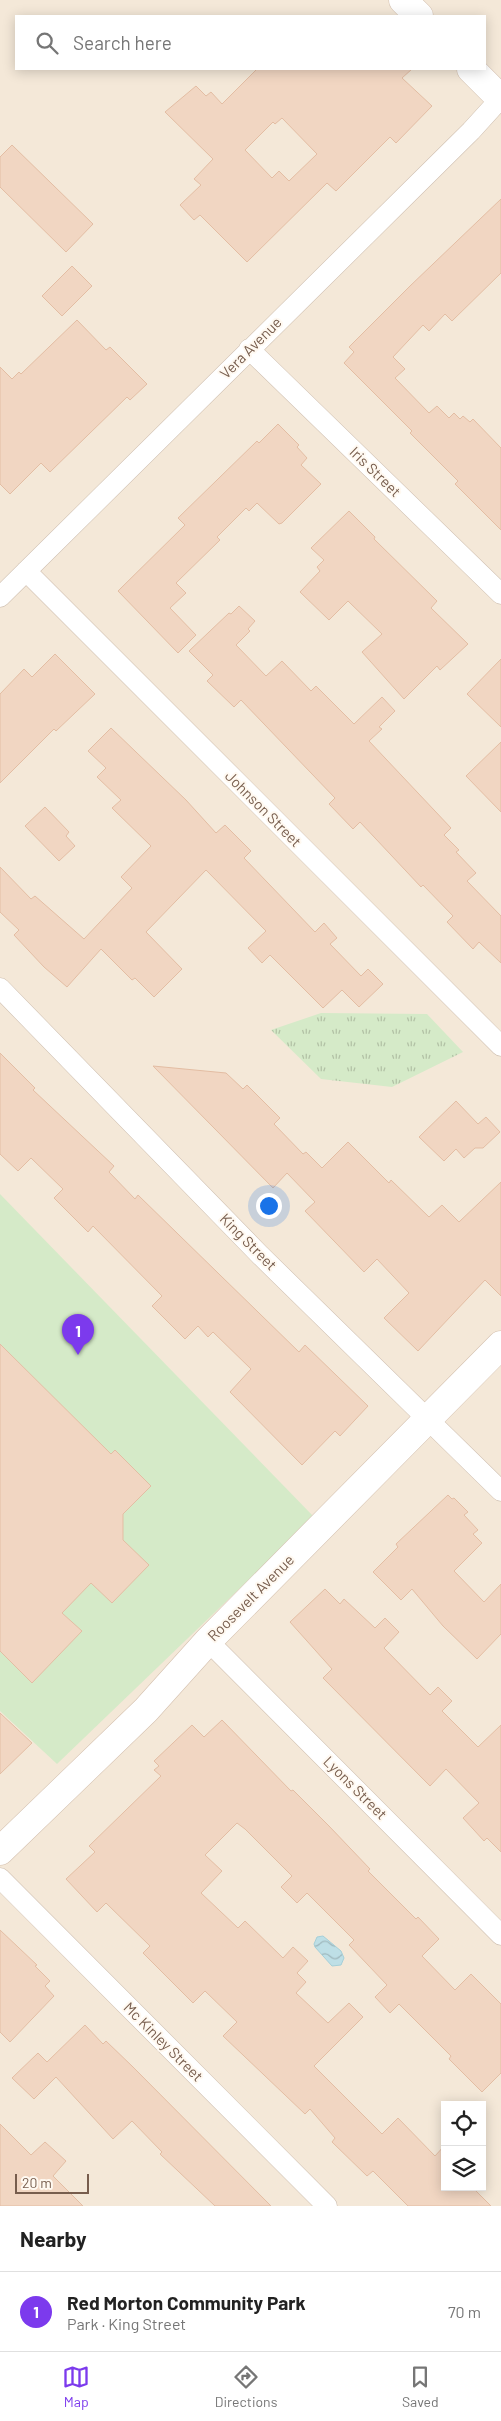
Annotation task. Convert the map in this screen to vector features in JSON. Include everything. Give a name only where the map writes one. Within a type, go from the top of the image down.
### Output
[{"type":"street","points":[[403,0],[419,15]]},
{"type":"street","points":[[472,70],[501,99]]},
{"type":"street","name":"Vera Avenue","points":[[0,597],[471,131],[501,99]]},
{"type":"street","name":"Iris Street","points":[[249,349],[501,594]]},
{"type":"street","name":"Johnson Street","points":[[26,571],[501,1046]]},
{"type":"street","name":"King Street","points":[[0,988],[260,1255],[501,1491]]},
{"type":"street","name":"Roosevelt Avenue","points":[[0,1851],[146,1710],[208,1641],[501,1345]]},
{"type":"street","name":"Lyons Street","points":[[208,1641],[501,1935]]},
{"type":"street","name":"Mc Kinley Street","points":[[0,1878],[327,2206]]},
{"type":"shaded area","points":[[0,0],[501,0],[501,2206],[0,2206]]},
{"type":"green space","points":[[321,1013],[427,1014],[463,1052],[392,1087],[321,1079],[271,1030]]},
{"type":"green space","points":[[0,1194],[314,1517],[57,1764],[0,1711]]},
{"type":"water","points":[[323,1936],[341,1951],[344,1958],[341,1965],[332,1966],[315,1947],[314,1944],[317,1937]]},
{"type":"building","points":[[256,70],[411,70],[402,78],[432,106],[396,143],[390,137],[336,191],[327,183],[247,262],[200,215],[194,220],[180,205],[201,185],[194,179],[213,159],[165,112],[196,86],[206,96],[211,92],[222,104]],"holes":[[[282,118],[317,154],[289,181],[279,171],[272,178],[245,150],[273,122],[275,124]]]},
{"type":"building","points":[[12,145],[93,224],[66,252],[0,187],[0,157]]},
{"type":"building","points":[[501,199],[501,273],[452,321],[445,314],[429,331],[423,325],[393,357],[405,369],[395,378],[429,413],[437,406],[449,418],[454,413],[460,419],[463,416],[470,422],[473,419],[501,448],[501,530],[455,484],[458,481],[410,433],[412,431],[344,363],[354,352],[349,347]]},
{"type":"building","points":[[72,266],[92,286],[62,316],[42,296]]},
{"type":"building","points":[[77,320],[106,350],[110,347],[147,384],[130,400],[127,397],[50,472],[41,463],[10,494],[0,484],[0,367],[12,379],[19,372],[21,374]]},
{"type":"building","points":[[278,424],[299,445],[297,447],[307,458],[301,465],[321,484],[279,524],[257,503],[249,511],[246,508],[217,537],[220,540],[176,583],[186,593],[170,608],[196,635],[178,653],[118,591],[185,525],[178,518],[257,441],[259,443]]},
{"type":"building","points":[[349,511],[375,537],[374,539],[437,601],[431,608],[468,644],[440,670],[437,666],[404,699],[362,652],[382,634],[348,601],[329,620],[300,592],[320,571],[317,567],[324,560],[311,548]]},
{"type":"building","points":[[239,606],[255,621],[248,629],[250,631],[236,645],[266,676],[282,661],[311,691],[316,686],[354,724],[382,697],[395,711],[379,727],[382,729],[369,741],[451,828],[444,835],[459,850],[456,852],[476,873],[467,881],[501,916],[501,963],[479,942],[473,949],[447,922],[453,916],[423,885],[421,887],[360,822],[353,829],[329,804],[335,798],[241,700],[234,707],[207,681],[213,675],[189,651]]},
{"type":"building","points":[[55,654],[95,694],[56,731],[54,729],[0,783],[0,694],[24,669],[32,677]]},
{"type":"building","points":[[501,659],[501,727],[467,694]]},
{"type":"building","points":[[111,728],[186,800],[216,833],[225,825],[251,851],[244,858],[315,932],[324,923],[337,938],[330,944],[361,976],[368,969],[383,984],[359,1007],[342,990],[323,1008],[270,955],[262,963],[248,948],[266,931],[206,870],[146,932],[182,969],[154,997],[135,978],[132,980],[101,949],[67,987],[44,967],[14,935],[19,930],[0,912],[0,867],[31,899],[35,896],[84,939],[132,888],[121,877],[151,846],[112,808],[121,800],[97,777],[106,768],[88,751]]},
{"type":"building","points":[[501,742],[501,812],[466,776]]},
{"type":"building","points":[[45,807],[69,832],[66,836],[75,846],[59,861],[25,826]]},
{"type":"building","points":[[0,1053],[35,1088],[33,1090],[114,1166],[109,1172],[135,1199],[138,1195],[299,1352],[305,1345],[368,1406],[340,1436],[335,1431],[302,1465],[230,1392],[251,1369],[213,1332],[208,1337],[198,1326],[185,1339],[152,1306],[162,1296],[93,1226],[88,1232],[54,1198],[63,1189],[31,1158],[18,1171],[0,1154]]},
{"type":"building","points":[[153,1066],[226,1073],[243,1089],[247,1085],[280,1118],[274,1124],[303,1154],[306,1152],[322,1168],[348,1142],[389,1183],[391,1180],[429,1217],[442,1205],[459,1222],[501,1182],[501,1296],[485,1280],[418,1351],[384,1318],[409,1293],[377,1259],[364,1272],[305,1211],[315,1202],[287,1173],[273,1188]]},
{"type":"building","points":[[456,1101],[478,1124],[486,1117],[500,1132],[483,1148],[475,1148],[464,1158],[456,1149],[444,1161],[419,1137]]},
{"type":"building","points":[[0,1344],[111,1454],[115,1450],[151,1486],[123,1514],[123,1540],[149,1565],[112,1603],[91,1583],[62,1613],[82,1631],[32,1683],[0,1651]]},
{"type":"building","points":[[448,1495],[452,1499],[454,1498],[468,1512],[464,1515],[478,1530],[473,1534],[482,1543],[454,1571],[484,1602],[501,1584],[501,1634],[477,1659],[443,1626],[412,1589],[401,1600],[373,1572],[398,1547],[396,1544]]},
{"type":"building","points":[[325,1589],[340,1604],[344,1599],[375,1628],[385,1618],[399,1632],[384,1648],[430,1695],[438,1687],[452,1701],[442,1711],[478,1747],[501,1725],[501,1852],[487,1838],[484,1841],[463,1818],[479,1803],[446,1769],[430,1786],[323,1678],[332,1669],[290,1622]]},
{"type":"building","points":[[0,1713],[32,1743],[0,1774]]},
{"type":"building","points":[[222,1720],[291,1791],[293,1790],[329,1826],[370,1869],[368,1871],[439,1939],[422,1956],[455,1990],[471,1974],[501,2004],[501,2073],[482,2092],[449,2059],[451,2056],[399,2004],[390,2013],[375,1997],[387,1985],[349,1945],[354,1940],[307,1893],[297,1903],[281,1887],[292,1876],[245,1829],[237,1823],[205,1855],[222,1871],[201,1893],[238,1928],[245,1921],[283,1958],[293,1947],[308,1961],[297,1973],[306,1982],[296,1993],[328,2023],[349,2003],[363,2017],[314,2066],[382,2134],[398,2118],[435,2156],[441,2149],[441,2191],[476,2191],[491,2206],[408,2206],[373,2171],[367,2176],[332,2142],[335,2138],[310,2109],[305,2114],[223,2036],[237,2022],[205,1991],[193,2003],[143,1953],[150,1946],[106,1903],[97,1912],[66,1879],[95,1852],[89,1846],[161,1776],[154,1770],[159,1766],[154,1761],[192,1725],[204,1737]]},
{"type":"building","points":[[0,1930],[37,1965],[35,1966],[50,1981],[45,1986],[54,1996],[10,2042],[0,2032]]},
{"type":"building","points":[[85,2025],[103,2044],[106,2041],[133,2067],[271,2206],[215,2206],[160,2154],[162,2152],[132,2121],[113,2139],[56,2077],[34,2099],[12,2078],[38,2053],[47,2062]]},
{"type":"building","points":[[0,2124],[31,2155],[45,2142],[66,2161],[53,2176],[83,2206],[0,2206]]},
{"type":"place","name":"Red Morton Community Park","points":[[78,1355]]}]
